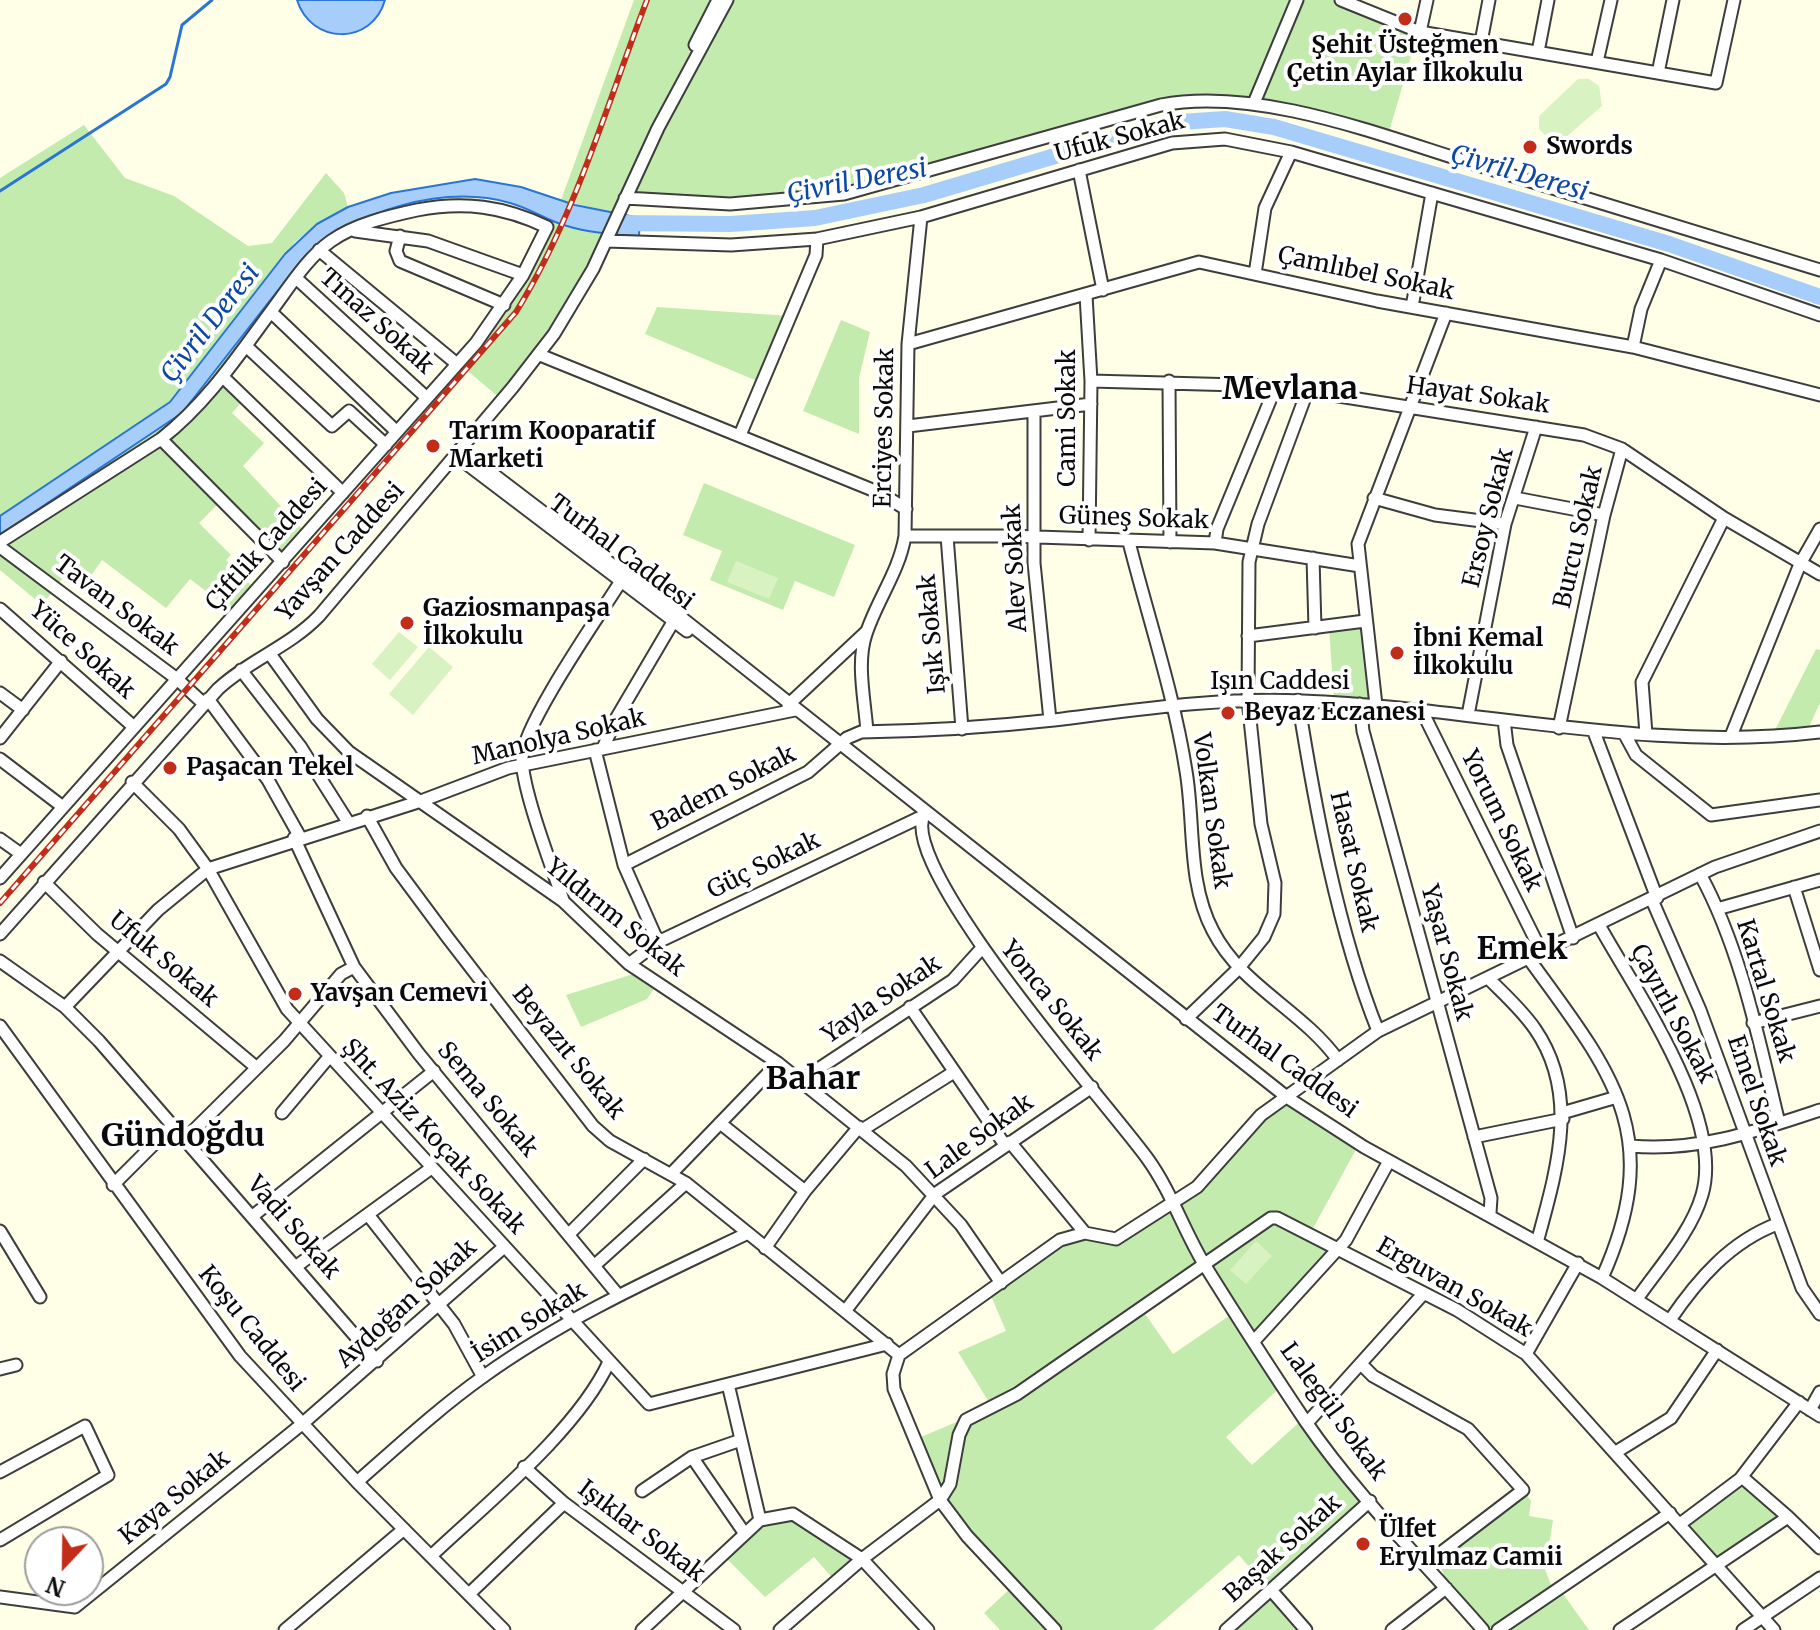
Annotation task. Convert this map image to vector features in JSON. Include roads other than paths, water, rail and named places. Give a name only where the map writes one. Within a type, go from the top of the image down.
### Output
[{"type":"street","points":[[675,94],[718,0]]},
{"type":"street","points":[[675,94],[727,0]]},
{"type":"street","points":[[1254,103],[1297,0]]},
{"type":"street","points":[[1341,0],[1420,32],[1716,83],[1734,0]]},
{"type":"street","points":[[1420,32],[1427,0]]},
{"type":"street","points":[[1481,42],[1489,0]]},
{"type":"street","points":[[1538,52],[1548,0]]},
{"type":"street","points":[[1597,62],[1611,0]]},
{"type":"street","points":[[1658,73],[1673,0]]},
{"type":"street","name":"Yavşan Caddesi","points":[[0,934],[206,701],[241,670],[294,639],[319,616],[540,355],[579,295],[675,94]]},
{"type":"street","points":[[622,203],[730,204],[829,196],[915,177],[1161,105],[1203,99],[1254,103],[1450,157],[1820,270]]},
{"type":"street","name":"Ufuk Sokak","points":[[607,238],[731,245],[817,239],[921,217],[1172,143],[1205,139],[1246,141],[1661,260],[1820,315]]},
{"type":"street","points":[[1255,274],[1265,208],[1291,152]]},
{"type":"street","points":[[1079,170],[1103,290]]},
{"type":"street","points":[[1412,307],[1432,193]]},
{"type":"street","name":"Çiftlik Caddesi","points":[[0,878],[457,364],[504,305],[547,227],[507,210],[451,205],[408,212],[349,231]]},
{"type":"street","name":"Erciyes Sokak","points":[[867,732],[861,651],[866,632],[898,564],[905,536],[908,344],[921,217]]},
{"type":"street","points":[[0,544],[161,439],[185,419],[223,377],[319,250],[349,231],[400,236],[443,246],[523,275]]},
{"type":"street","points":[[400,236],[396,251],[400,261],[504,305]]},
{"type":"street","points":[[740,435],[816,255],[817,239]]},
{"type":"street","points":[[319,250],[457,364]]},
{"type":"street","points":[[1633,347],[1641,309],[1661,260]]},
{"type":"street","name":"Çamlıbel Sokak","points":[[908,344],[1199,262],[1412,307],[1633,347],[1820,395]]},
{"type":"street","name":"Tınaz Sokak","points":[[296,278],[427,398]]},
{"type":"street","name":"Cami Sokak","points":[[1086,295],[1091,381],[1089,540]]},
{"type":"street","points":[[271,312],[397,432]]},
{"type":"street","points":[[1376,705],[1358,544],[1446,313]]},
{"type":"street","points":[[246,346],[332,426],[349,411],[386,445]]},
{"type":"street","points":[[540,355],[880,493],[906,509]]},
{"type":"street","points":[[223,377],[343,493]]},
{"type":"street","name":"Hayat Sokak","points":[[1091,381],[1276,386],[1584,435],[1622,449],[1724,518],[1820,574]]},
{"type":"street","points":[[1169,381],[1170,542]]},
{"type":"street","points":[[1215,543],[1217,529],[1276,386]]},
{"type":"street","points":[[1186,1019],[1238,969],[1264,937],[1275,905],[1252,760],[1248,700],[1251,547],[1307,392]]},
{"type":"street","points":[[908,426],[1091,404]]},
{"type":"street","name":"Alev Sokak","points":[[1034,413],[1033,536],[1050,720]]},
{"type":"street","name":"Ersoy Sokak","points":[[1468,715],[1505,524],[1536,427]]},
{"type":"street","points":[[161,439],[283,562]]},
{"type":"street","name":"Burcu Sokak","points":[[1559,728],[1604,515],[1622,449]]},
{"type":"street","name":"Turhal Caddesi","points":[[457,452],[673,622],[762,684]]},
{"type":"street","name":"Turhal Caddesi","points":[[457,452],[762,684],[924,815],[1288,1098],[1389,1161],[1538,1239],[1815,1413]]},
{"type":"street","points":[[1374,498],[1435,515],[1505,524]]},
{"type":"street","points":[[1515,498],[1604,515]]},
{"type":"street","points":[[1646,734],[1641,695],[1644,676],[1724,518]]},
{"type":"street","points":[[1731,736],[1800,564],[1820,529]]},
{"type":"street","name":"Güneş Sokak","points":[[905,536],[1033,536],[1215,543],[1360,566]]},
{"type":"street","name":"Işık Sokak","points":[[947,536],[962,729]]},
{"type":"street","name":"Volkan Sokak","points":[[1129,542],[1186,771],[1197,888],[1212,931],[1238,969],[1301,1017],[1338,1060]]},
{"type":"street","name":"Tavan Sokak","points":[[0,544],[206,701]]},
{"type":"street","points":[[1313,558],[1315,628]]},
{"type":"street","points":[[563,901],[523,765],[523,752],[539,715],[621,581]]},
{"type":"street","name":"Yüce Sokak","points":[[0,609],[134,727]]},
{"type":"street","points":[[1248,636],[1365,621]]},
{"type":"street","points":[[658,942],[624,865],[599,749],[673,622]]},
{"type":"street","name":"Erciyes Sokak","points":[[791,708],[866,632]]},
{"type":"street","name":"Yıldırım Sokak","points":[[270,654],[328,732],[360,760],[563,901],[629,964],[778,1063],[861,1128],[935,1194],[1001,1283]]},
{"type":"street","points":[[0,738],[61,661]]},
{"type":"street","points":[[241,670],[300,746],[348,822]]},
{"type":"street","points":[[0,693],[23,710]]},
{"type":"street","name":"Işın Caddesi","points":[[839,745],[851,735],[867,732],[962,729],[1248,700],[1298,700],[1421,709],[1594,732],[1731,736],[1820,732]]},
{"type":"street","name":"Hasat Sokak","points":[[1298,700],[1317,803],[1351,951],[1378,1031]]},
{"type":"street","name":"Sema Sokak","points":[[206,701],[262,770],[297,838],[354,967],[434,1071],[618,1295]]},
{"type":"street","name":"Yaşar Sokak","points":[[1360,704],[1363,731],[1491,1198],[1490,1213]]},
{"type":"street","name":"Manolya Sokak","points":[[65,1007],[178,891],[208,869],[523,765],[791,708]]},
{"type":"street","name":"Yorum Sokak","points":[[1421,709],[1542,953]]},
{"type":"street","points":[[1504,720],[1507,745],[1573,938]]},
{"type":"street","name":"Emel Sokak","points":[[1594,732],[1655,899],[1700,1010],[1777,1224],[1802,1288],[1820,1314]]},
{"type":"street","points":[[1624,733],[1636,755],[1711,815],[1820,800]]},
{"type":"street","name":"Badem Sokak","points":[[624,865],[808,772],[839,745]]},
{"type":"street","points":[[0,759],[63,807]]},
{"type":"street","name":"Şht. Aziz Koçak Sokak","points":[[132,782],[179,829],[208,869],[278,995],[298,1021],[430,1169],[649,1404],[728,1384]]},
{"type":"street","name":"Güç Sokak","points":[[629,964],[658,942],[924,815]]},
{"type":"street","name":"Yonca Sokak","points":[[924,815],[922,827],[941,883],[981,949],[1146,1157],[1175,1202]]},
{"type":"street","name":"Beyazıt Sokak","points":[[367,816],[396,868],[439,927],[593,1126],[610,1141],[686,1183],[899,1355]]},
{"type":"street","points":[[1055,1630],[967,1536],[940,1500],[894,1389],[893,1374],[899,1355],[1060,1240],[1085,1233],[1116,1239],[1175,1202],[1210,1175],[1254,1121],[1378,1031],[1655,899],[1700,874],[1820,831]]},
{"type":"street","points":[[0,839],[21,854]]},
{"type":"street","name":"Kartal Sokak","points":[[1700,874],[1717,909],[1753,1023],[1779,1123]]},
{"type":"street","points":[[1717,909],[1820,880]]},
{"type":"street","name":"Ufuk Sokak","points":[[44,882],[119,951],[257,1068]]},
{"type":"street","points":[[1794,887],[1820,970]]},
{"type":"street","name":"Çayırlı Sokak","points":[[1599,925],[1696,1105],[1704,1144],[1705,1177],[1699,1204],[1637,1299]]},
{"type":"street","name":"Yayla Sokak","points":[[800,1081],[962,973],[981,949]]},
{"type":"street","points":[[1529,959],[1592,1049],[1617,1097],[1631,1146],[1630,1200],[1602,1278]]},
{"type":"street","name":"Vadi Sokak","points":[[0,961],[65,1007],[254,1215],[377,1361]]},
{"type":"street","points":[[184,1140],[257,1068],[341,974],[354,967]]},
{"type":"street","points":[[1488,978],[1524,1015],[1543,1042],[1554,1072],[1563,1116],[1560,1154],[1538,1239]]},
{"type":"street","points":[[1753,1023],[1820,1006]]},
{"type":"street","points":[[910,1007],[1007,1143],[1085,1233]]},
{"type":"street","name":"Koşu Caddesi","points":[[0,1026],[210,1319],[302,1424],[504,1630]]},
{"type":"street","points":[[282,1113],[329,1057]]},
{"type":"street","points":[[671,1174],[778,1063]]},
{"type":"street","points":[[254,1215],[434,1071]]},
{"type":"street","points":[[765,1248],[805,1191],[861,1128],[954,1072]]},
{"type":"street","name":"Lale Sokak","points":[[846,1310],[935,1194],[1092,1087]]},
{"type":"street","points":[[1474,1137],[1563,1116],[1617,1097]]},
{"type":"street","points":[[1631,1146],[1675,1148],[1704,1144],[1818,1115]]},
{"type":"street","points":[[720,1123],[805,1191]]},
{"type":"street","points":[[113,1185],[172,1126]]},
{"type":"street","points":[[570,1233],[644,1159]]},
{"type":"street","points":[[1254,1341],[1339,1247],[1389,1161]]},
{"type":"street","points":[[298,1265],[430,1169]]},
{"type":"street","points":[[595,1265],[686,1183]]},
{"type":"street","name":"Lalegül Sokak","points":[[1175,1202],[1205,1264],[1307,1423],[1370,1501],[1483,1630]]},
{"type":"street","points":[[369,1216],[440,1306],[483,1377]]},
{"type":"street","name":"Erguvan Sokak","points":[[1205,1264],[1271,1218],[1289,1221],[1486,1326],[1526,1354],[1774,1630]]},
{"type":"street","points":[[1670,1320],[1717,1263],[1753,1234],[1777,1224]]},
{"type":"street","points":[[0,1231],[40,1297]]},
{"type":"street","name":"İsim Sokak","points":[[357,1482],[483,1377],[618,1295],[746,1234]]},
{"type":"street","name":"Aydoğan Sokak","points":[[302,1424],[504,1247]]},
{"type":"street","points":[[1526,1354],[1578,1263]]},
{"type":"street","points":[[780,1630],[862,1559],[940,1500],[950,1484],[961,1427],[971,1415],[1017,1394],[1205,1264]]},
{"type":"street","points":[[1307,1423],[1424,1293]]},
{"type":"street","points":[[760,1520],[728,1384],[887,1344]]},
{"type":"street","points":[[1616,1452],[1671,1418],[1717,1350]]},
{"type":"street","points":[[431,1556],[524,1467],[593,1391],[609,1362]]},
{"type":"street","points":[[1361,1364],[1373,1376],[1468,1429],[1523,1490],[1426,1564]]},
{"type":"street","points":[[0,1369],[16,1365]]},
{"type":"street","points":[[1815,1413],[1820,1392]]},
{"type":"street","points":[[1680,1524],[1742,1477],[1799,1402]]},
{"type":"street","name":"Kaya Sokak","points":[[0,1597],[75,1607],[302,1424]]},
{"type":"street","points":[[0,1472],[85,1426],[108,1475],[0,1540]]},
{"type":"street","points":[[642,1491],[692,1457],[741,1440]]},
{"type":"street","points":[[692,1457],[745,1534]]},
{"type":"street","name":"Işıklar Sokak","points":[[524,1467],[564,1503],[734,1630]]},
{"type":"street","points":[[1742,1477],[1820,1548]]},
{"type":"street","name":"Başak Sokak","points":[[1226,1630],[1370,1501]]},
{"type":"street","points":[[469,1594],[564,1503]]},
{"type":"street","points":[[1498,1630],[1670,1513]]},
{"type":"street","points":[[642,1630],[760,1520],[797,1515],[862,1559],[928,1630]]},
{"type":"street","points":[[1620,1630],[1788,1517]]},
{"type":"street","points":[[285,1630],[311,1605],[361,1569],[404,1529]]},
{"type":"street","points":[[1743,1630],[1820,1578]]},
{"type":"street","points":[[1392,1630],[1446,1588]]},
{"type":"street","points":[[1271,1590],[1306,1630]]},
{"type":"water","points":[[297,0],[385,0],[368,26],[341,34],[315,25],[304,15]]},
{"type":"water","points":[[475,179],[521,187],[575,205],[640,218],[639,236],[585,230],[560,224],[510,203],[457,197],[401,206],[348,226],[304,257],[182,413],[0,535],[0,516],[170,402],[285,254],[317,224],[348,207],[391,193]]},
{"type":"waterway","points":[[0,191],[166,84],[182,25],[212,0]]},
{"type":"waterway","name":"Çivril Deresi","points":[[618,223],[730,224],[815,218],[924,195],[1166,123],[1225,119],[1274,127],[1669,244],[1820,297]]},
{"type":"railway","points":[[0,903],[516,312],[537,276],[573,199],[647,0]]},
{"type":"place","name":"Şehit Üsteğmen Çetin Aylar İlkokulu","points":[[1405,19]]},
{"type":"place","name":"Swords","points":[[1530,147]]},
{"type":"place","name":"Tarım Kooparatif Marketi","points":[[433,446]]},
{"type":"place","name":"Gaziosmanpaşa İlkokulu","points":[[407,623]]},
{"type":"place","name":"İbni Kemal İlkokulu","points":[[1397,653]]},
{"type":"place","name":"Beyaz Eczanesi","points":[[1228,713]]},
{"type":"place","name":"Paşacan Tekel","points":[[170,768]]},
{"type":"place","name":"Yavşan Cemevi","points":[[295,994]]},
{"type":"place","name":"Ülfet Eryılmaz Camii","points":[[1363,1544]]},
{"type":"district","name":"Mevlana","points":[[1290,390]]},
{"type":"district","name":"Emek","points":[[1522,950]]},
{"type":"district","name":"Bahar","points":[[813,1080]]},
{"type":"district","name":"Gündoğdu","points":[[183,1137]]}]
